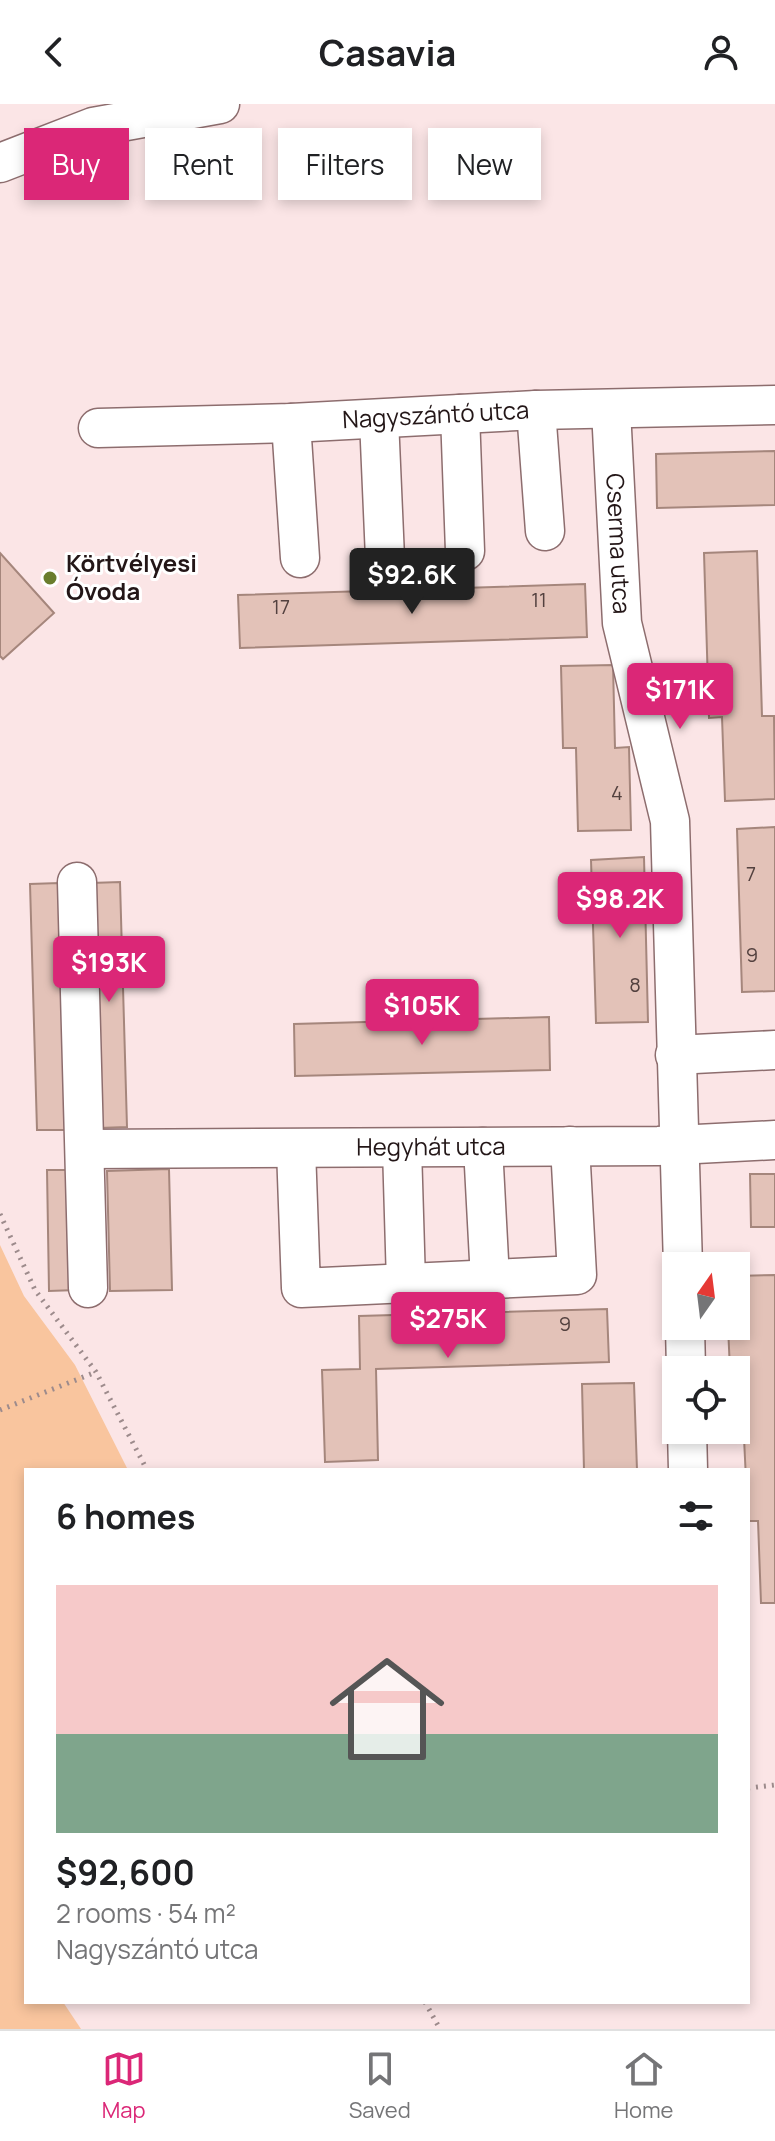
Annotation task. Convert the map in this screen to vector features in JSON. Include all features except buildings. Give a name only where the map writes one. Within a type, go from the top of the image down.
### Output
[{"type":"street","points":[[0,163],[93,127],[220,104]]},
{"type":"street","name":"Nagyszántó utca","points":[[98,428],[291,423],[536,410],[775,405]]},
{"type":"street","points":[[536,410],[545,531]]},
{"type":"street","name":"Cserma utca","points":[[611,410],[622,623],[670,821],[683,1252]]},
{"type":"street","points":[[460,414],[465,551]]},
{"type":"street","points":[[379,419],[385,558]]},
{"type":"street","points":[[291,423],[300,558]]},
{"type":"street","points":[[77,882],[87,1149],[88,1288]]},
{"type":"street","points":[[675,1055],[775,1050]]},
{"type":"street","name":"Hegyhát utca","points":[[87,1149],[680,1145],[775,1140]]},
{"type":"street","points":[[296,1149],[301,1288],[577,1275],[570,1146]]},
{"type":"street","points":[[483,1147],[490,1279]]},
{"type":"street","points":[[402,1148],[406,1283]]},
{"type":"street","points":[[687,1444],[688,1468]]},
{"type":"path","points":[[0,1214],[35,1290],[96,1372],[146,1468]]},
{"type":"path","points":[[0,1410],[96,1372]]},
{"type":"path","points":[[750,1788],[775,1785]]},
{"type":"path","points":[[426,2004],[440,2029]]},
{"type":"shaded area","points":[[0,1245],[24,1296],[75,1365],[127,1468],[24,1468],[24,2004],[64,2004],[81,2029],[0,2029]]},
{"type":"place","name":"Körtvélyesi Óvoda","points":[[50,578]]}]
